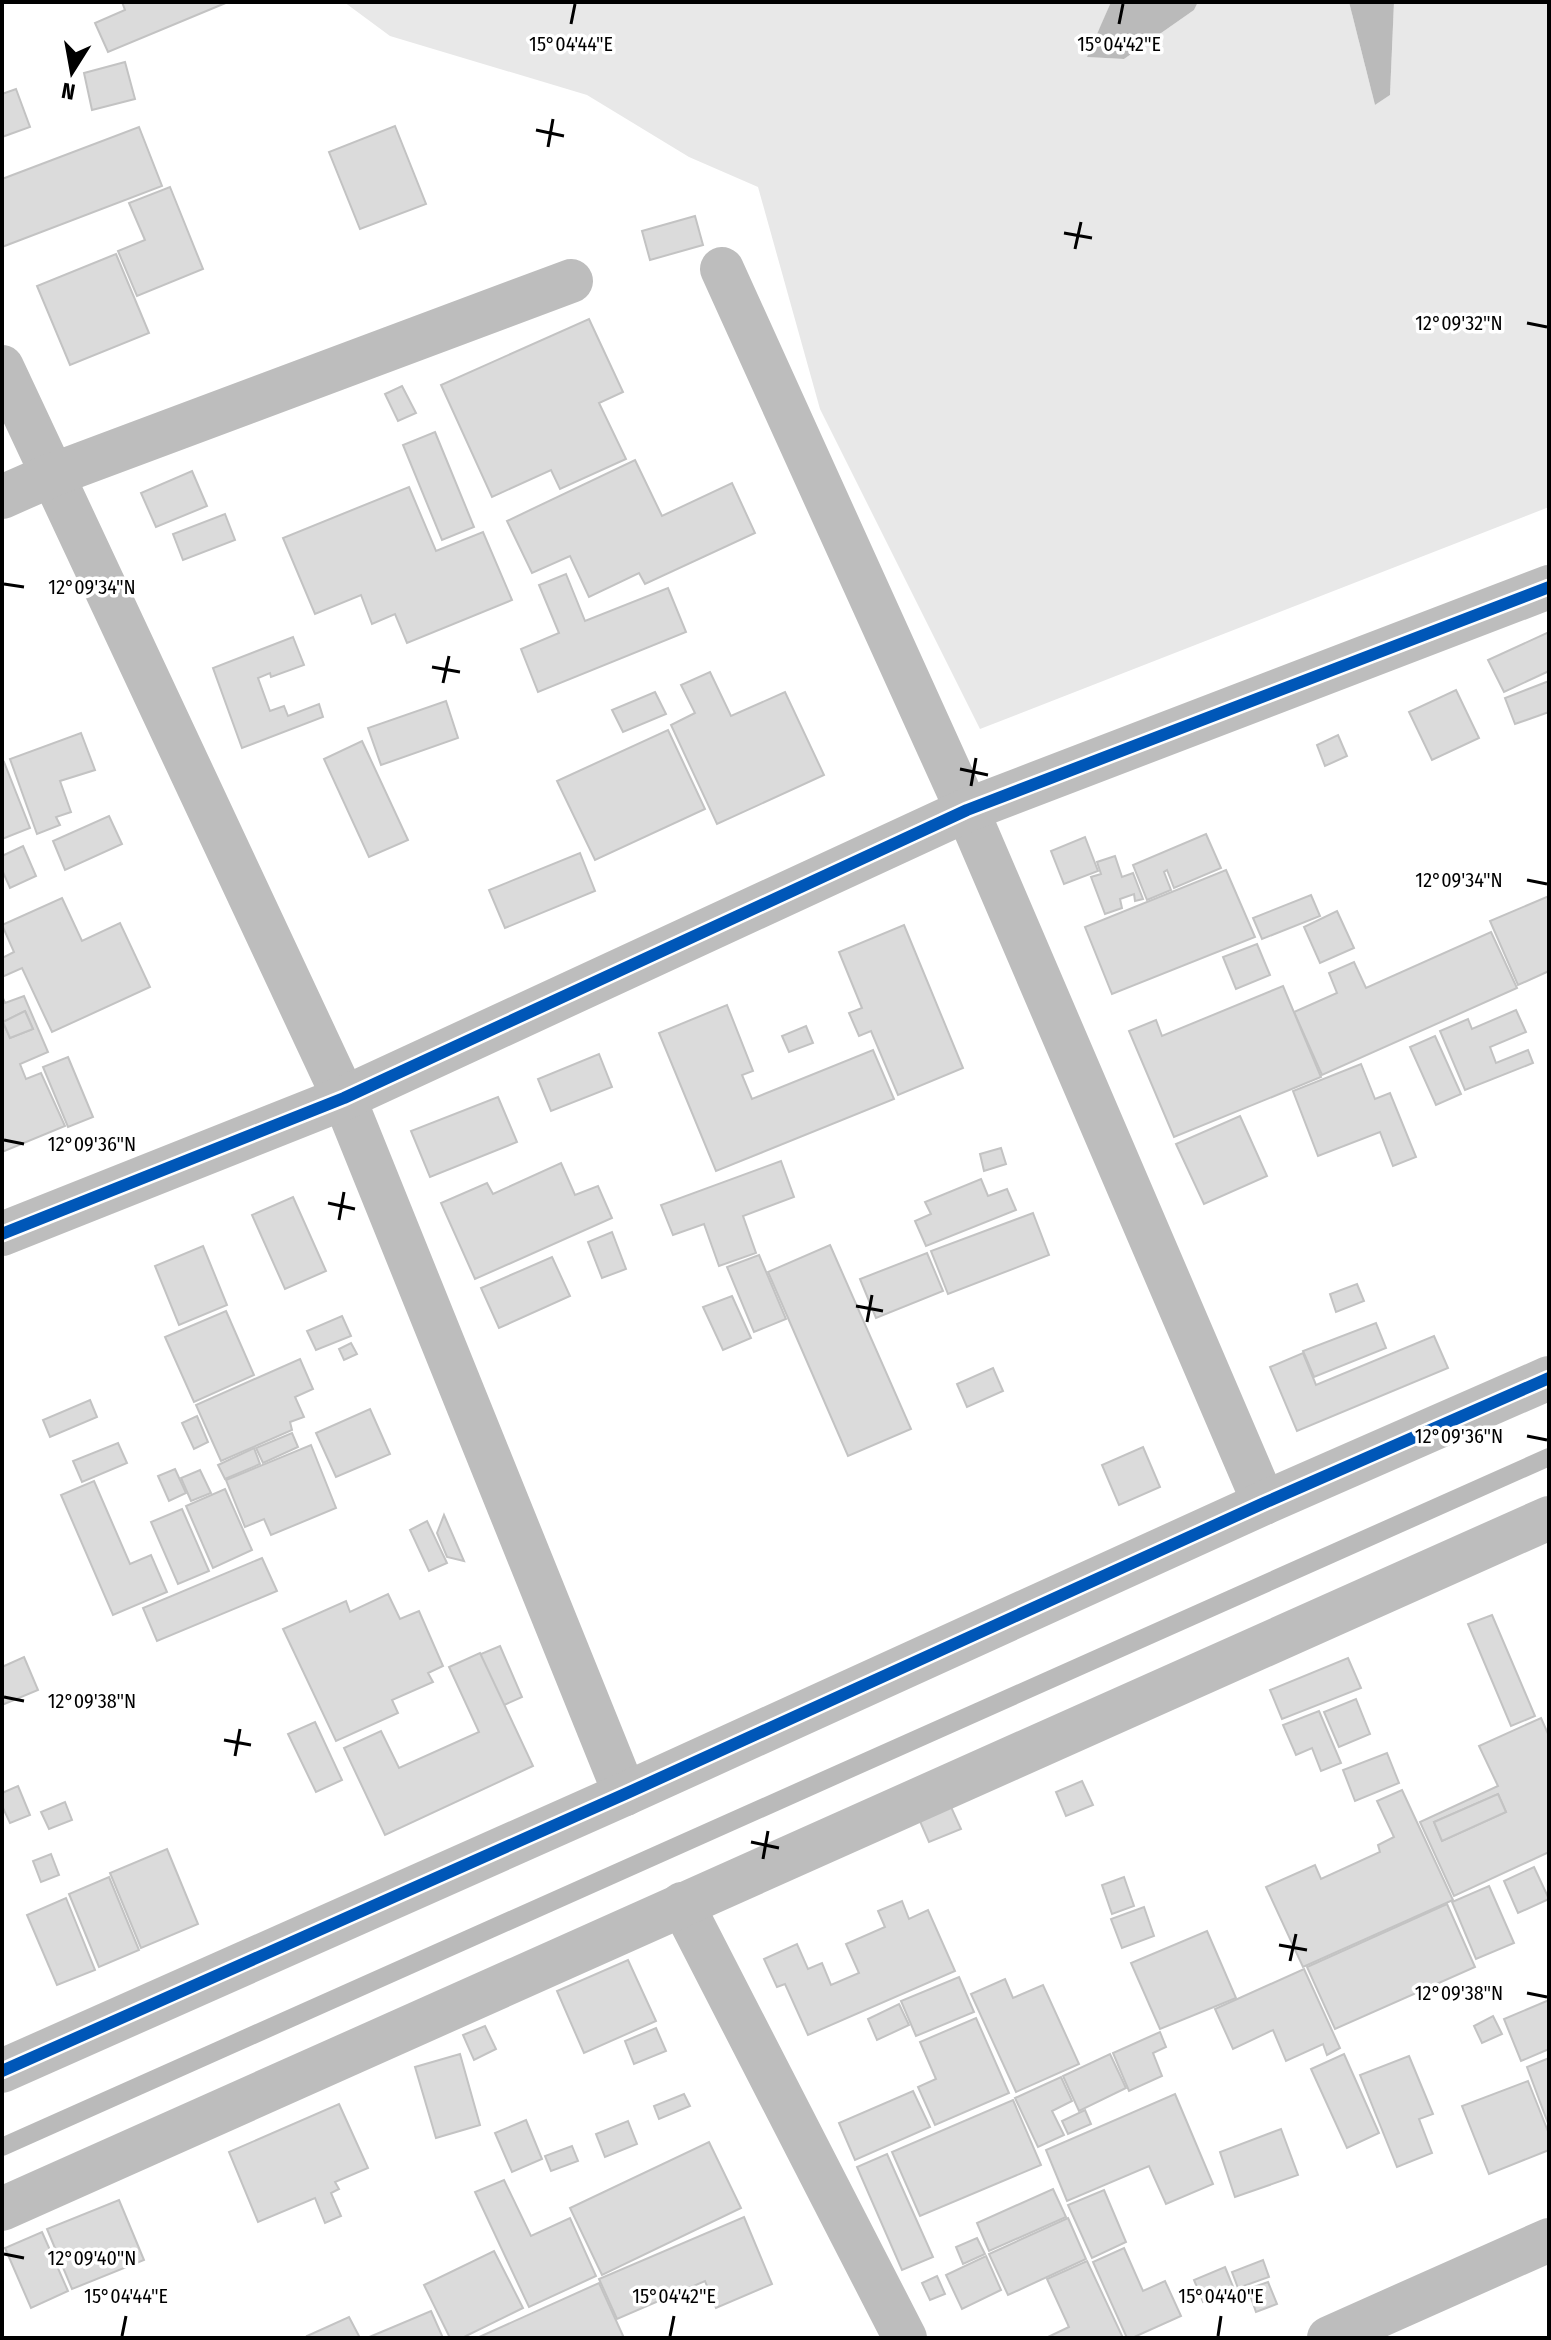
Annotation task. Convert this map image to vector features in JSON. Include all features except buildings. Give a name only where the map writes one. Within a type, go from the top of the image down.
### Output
[{"type":"street","points":[[722,269],[967,810],[1264,1503]]},
{"type":"street","points":[[2,497],[52,475],[571,281]]},
{"type":"street","points":[[2,367],[344,1098],[625,1794]]},
{"type":"street","points":[[2,1234],[344,1098],[967,810],[1549,587]]},
{"type":"street","points":[[2,2071],[625,1794],[1264,1503],[1549,1378]]},
{"type":"street","points":[[2,2209],[1549,1518]]},
{"type":"street","points":[[682,1904],[905,2338]]},
{"type":"street","points":[[1329,2338],[1549,2240]]},
{"type":"shaded area","points":[[344,2],[1111,2],[1088,57],[1124,59],[1194,10],[1198,2],[1349,2],[1375,105],[1390,95],[1394,2],[1544,2],[1549,6],[1549,507],[980,729],[820,409],[758,187],[689,157],[587,95],[390,36]]},
{"type":"shaded area","points":[[1111,2],[1198,2],[1194,10],[1124,59],[1087,57]]},
{"type":"shaded area","points":[[1349,2],[1394,2],[1390,95],[1375,105]]},
{"type":"waterway","points":[[2,2147],[1549,1457]]},
{"type":"cycle path","points":[[2,1234],[344,1098],[967,810],[1549,587]]},
{"type":"cycle path","points":[[2,2071],[625,1794],[1264,1503],[1549,1378]]}]
